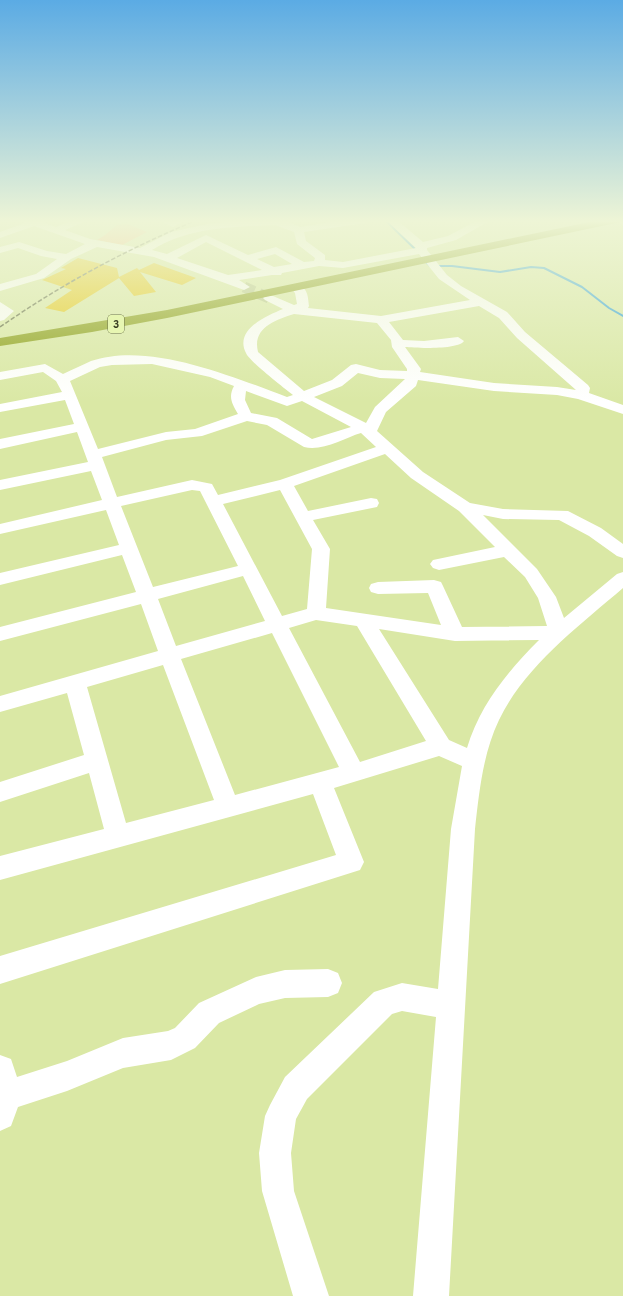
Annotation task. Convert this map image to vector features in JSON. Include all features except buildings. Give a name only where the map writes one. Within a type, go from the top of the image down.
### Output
[{"type":"highway","name":"3","points":[[1,336],[92,328],[312,280]]},
{"type":"highway","points":[[0,348],[89,334],[214,308],[229,298]]},
{"type":"street","points":[[0,288],[28,280]]},
{"type":"street","points":[[230,280],[244,287]]},
{"type":"street","points":[[287,280],[301,292],[303,306],[266,321],[258,327],[252,333],[249,346],[252,353],[302,396],[366,430],[417,475],[465,507],[532,574],[547,597],[559,633]]},
{"type":"street","points":[[447,280],[457,288],[503,314],[521,335],[580,388],[623,410]]},
{"type":"street","points":[[269,298],[294,310],[381,320],[481,302]]},
{"type":"street","points":[[0,306],[8,311],[0,317]]},
{"type":"street","points":[[0,485],[95,460],[166,436],[197,433],[246,416],[272,421],[309,444],[315,444],[339,435],[366,430],[380,410],[406,389],[411,383],[414,369],[403,354],[397,339],[381,320]]},
{"type":"street","points":[[398,343],[424,345],[458,341]]},
{"type":"street","points":[[62,379],[96,364],[152,360],[201,371],[242,384],[287,402],[337,383],[356,368],[380,374],[413,376],[494,387],[557,391],[580,388]]},
{"type":"street","points":[[0,376],[45,368],[62,379],[70,395],[110,503],[228,808]]},
{"type":"street","points":[[242,384],[237,392],[237,398],[246,416]]},
{"type":"street","points":[[0,408],[70,395]]},
{"type":"street","points":[[0,444],[81,427]]},
{"type":"street","points":[[214,501],[286,484],[388,448]]},
{"type":"street","points":[[0,529],[192,484],[206,487],[248,569],[278,623],[354,773]]},
{"type":"street","points":[[286,484],[321,549],[316,613]]},
{"type":"street","points":[[303,518],[371,503]]},
{"type":"street","points":[[465,507],[503,514],[562,515],[595,532],[623,552]]},
{"type":"street","points":[[0,579],[128,548]]},
{"type":"street","points":[[439,564],[508,550]]},
{"type":"street","points":[[0,634],[248,569]]},
{"type":"street","points":[[431,1296],[463,829],[467,792],[474,762],[488,720],[503,694],[559,633],[623,578]]},
{"type":"street","points":[[378,588],[434,586],[455,634]]},
{"type":"street","points":[[0,704],[316,613],[455,634],[559,633]]},
{"type":"street","points":[[364,621],[441,746],[474,762]]},
{"type":"street","points":[[74,683],[118,837]]},
{"type":"street","points":[[0,868],[320,783],[441,746]]},
{"type":"street","points":[[0,792],[96,761]]},
{"type":"street","points":[[0,970],[351,862],[320,783]]},
{"type":"street","points":[[2,1093],[67,1076],[123,1053],[171,1045],[185,1038],[209,1013],[256,991],[285,984],[328,983]]},
{"type":"street","points":[[311,1296],[278,1191],[275,1153],[281,1116],[296,1088],[384,1002],[402,997],[452,1006]]},
{"type":"waterway","points":[[569,280],[582,287],[609,308],[623,316]]},
{"type":"tunnel","points":[[244,287],[269,298]]},
{"type":"railway","points":[[0,327],[23,311],[74,280]]}]
